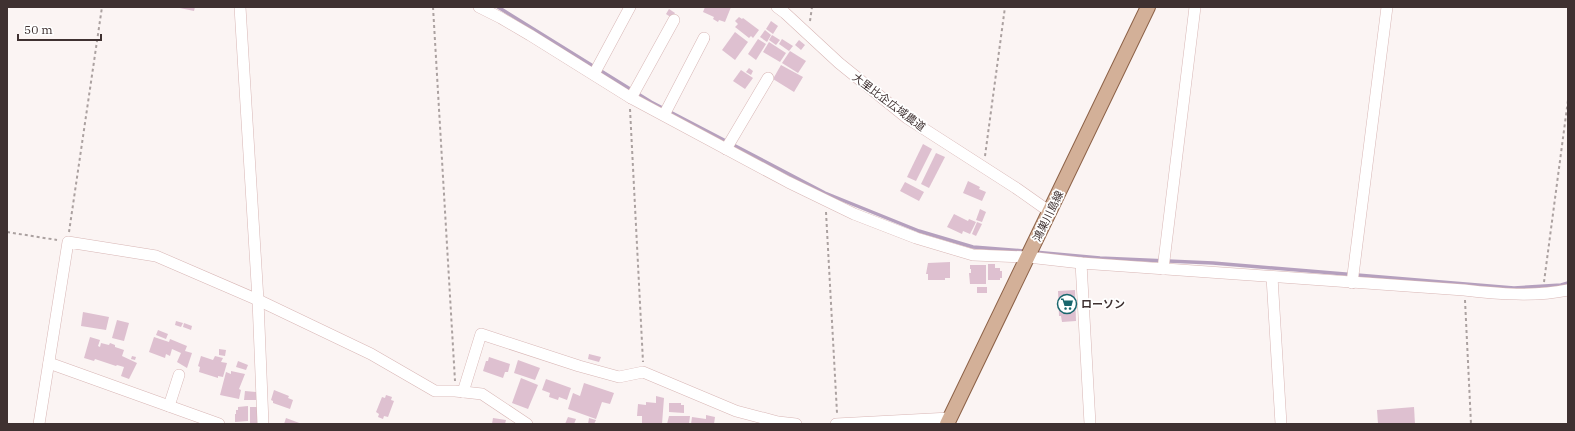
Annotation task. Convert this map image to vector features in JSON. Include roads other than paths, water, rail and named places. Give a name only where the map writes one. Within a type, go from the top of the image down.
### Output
[{"type":"main road","name":"鴻巣川島線","points":[[949,421],[1148,7]]},
{"type":"street","points":[[240,7],[258,300],[263,424]]},
{"type":"street","points":[[479,7],[501,18],[631,98],[726,149],[854,214],[946,248],[973,255],[1028,257],[1081,263],[1464,290],[1499,294],[1542,293],[1568,290]]},
{"type":"street","points":[[594,74],[630,7]]},
{"type":"street","name":"大里比企広域農道","points":[[777,7],[839,63],[907,118],[984,167],[1050,212]]},
{"type":"street","points":[[1163,269],[1195,7]]},
{"type":"street","points":[[1352,283],[1387,7]]},
{"type":"street","points":[[631,98],[674,20]]},
{"type":"street","points":[[664,115],[704,38]]},
{"type":"street","points":[[726,149],[768,78]]},
{"type":"street","points":[[39,424],[50,363],[68,242],[156,256],[258,300],[371,354],[435,391],[459,391],[482,394],[527,424]]},
{"type":"street","points":[[1081,263],[1090,424]]},
{"type":"street","points":[[1272,277],[1281,424]]},
{"type":"street","points":[[459,391],[481,334],[579,366],[619,377],[643,372],[736,411],[778,422],[796,424]]},
{"type":"street","points":[[50,363],[219,424]]},
{"type":"street","points":[[169,406],[179,375]]},
{"type":"street","points":[[836,424],[949,421]]},
{"type":"waterway","points":[[498,7],[651,102],[825,193],[919,231],[973,247],[1024,251]]},
{"type":"waterway","points":[[1034,252],[1100,258],[1213,263],[1514,288],[1561,285],[1568,283]]},
{"type":"place","name":"ローソン","points":[[1067,304]]}]
